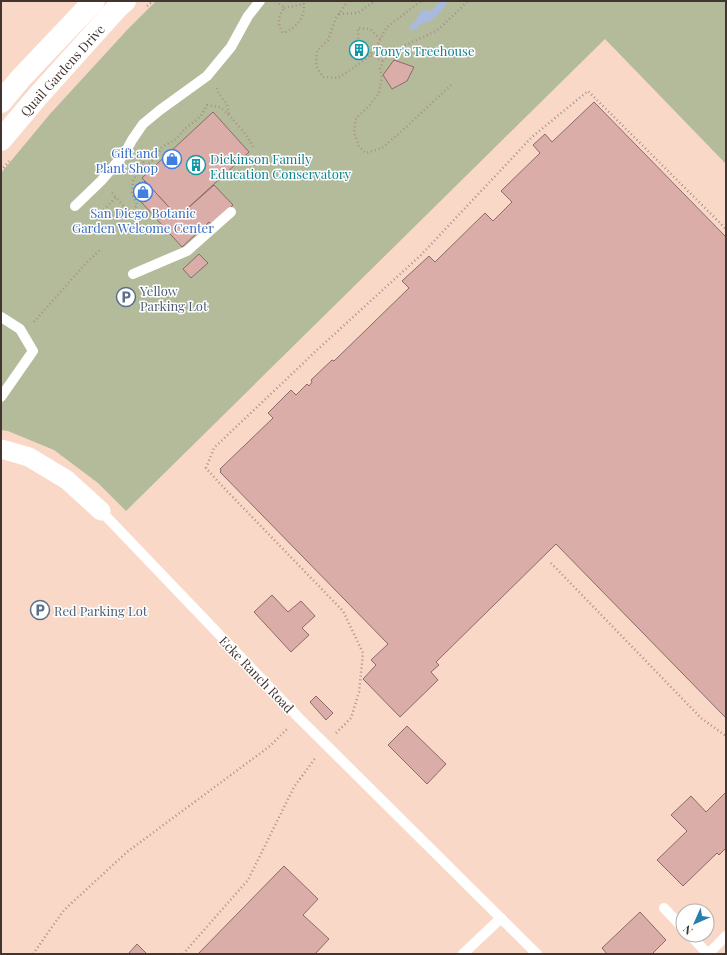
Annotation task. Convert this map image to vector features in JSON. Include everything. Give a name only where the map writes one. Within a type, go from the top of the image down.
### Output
[{"type":"main road","name":"Quail Gardens Drive","points":[[1,102],[20,79],[94,1]]},
{"type":"main road","name":"Quail Gardens Drive","points":[[1,140],[38,96],[125,1]]},
{"type":"street","name":"Ecke Ranch Road","points":[[1,450],[29,457],[67,480],[101,511]]},
{"type":"lane","points":[[75,206],[101,181],[125,153],[143,124],[213,70],[231,47],[248,16],[260,1]]},
{"type":"lane","points":[[133,274],[187,251],[231,212]]},
{"type":"lane","points":[[1,317],[20,329],[33,352],[1,397]]},
{"type":"lane","name":"Ecke Ranch Road","points":[[101,511],[299,718],[537,954]]},
{"type":"lane","points":[[664,908],[675,920]]},
{"type":"lane","points":[[463,954],[501,918]]},
{"type":"lane","points":[[698,943],[708,954],[726,936]]},
{"type":"path","points":[[276,1],[284,8]]},
{"type":"path","points":[[348,1],[338,14],[328,40],[317,52],[316,66],[323,77],[338,78],[365,60],[378,44],[386,28],[421,1]]},
{"type":"path","points":[[338,14],[358,13],[375,1]]},
{"type":"path","points":[[451,85],[382,148],[366,153],[359,147],[354,132],[356,118],[369,106],[378,93],[382,77],[380,69],[384,59],[395,50],[431,34],[441,27],[468,1]]},
{"type":"path","points":[[303,2],[302,16],[298,24],[283,33],[279,25],[280,15],[284,8],[303,2]]},
{"type":"path","points":[[380,39],[370,29],[358,28],[358,44],[365,52],[383,61]]},
{"type":"path","points":[[213,70],[218,94],[227,104],[229,116]]},
{"type":"path","points":[[183,954],[248,880],[294,787],[326,744],[351,718],[359,692],[363,653],[343,611],[206,468],[214,448],[421,255],[532,137],[588,91],[726,229]]},
{"type":"path","points":[[131,214],[137,205],[132,193],[133,179],[156,157],[162,147],[176,139],[186,128],[201,116],[207,105],[221,107],[251,142],[253,148]]},
{"type":"path","points":[[101,181],[142,226]]},
{"type":"path","points":[[101,213],[116,198]]},
{"type":"path","points":[[32,325],[101,248]]},
{"type":"path","points":[[551,564],[701,718],[726,736]]},
{"type":"path","points":[[33,954],[64,910],[127,852],[270,746],[299,718]]},
{"type":"green space","points":[[156,1],[726,1],[726,164],[605,39],[126,511],[98,483],[54,450],[8,431],[1,430],[1,173],[50,114],[128,29]]},
{"type":"water","points":[[440,1],[448,1],[433,19],[421,24],[417,29],[411,30],[408,28],[414,23],[421,12],[431,11]]},
{"type":"building","name":"Tony's Treehouse","points":[[355,43],[367,48],[362,58],[351,53]]},
{"type":"building","points":[[394,60],[414,67],[407,81],[392,89],[383,75]]},
{"type":"building","points":[[594,102],[726,237],[726,716],[725,717],[556,544],[436,662],[439,665],[431,672],[438,680],[400,717],[363,679],[376,665],[371,660],[388,644],[220,472],[220,469],[273,418],[268,413],[291,390],[296,395],[307,384],[309,386],[312,382],[311,380],[332,360],[334,361],[409,288],[402,281],[429,256],[435,262],[485,213],[493,221],[512,202],[501,191],[540,153],[533,145],[545,134],[552,142]]},
{"type":"building","name":"Dickinson Family Education Conservatory","points":[[213,112],[249,152],[178,217],[142,178]]},
{"type":"building","points":[[145,181],[178,217],[214,185],[233,205],[212,225],[209,222],[182,247],[133,193]]},
{"type":"building","points":[[199,254],[208,263],[191,278],[183,269]]},
{"type":"building","points":[[272,595],[288,612],[301,601],[315,616],[302,628],[309,635],[291,652],[254,612]]},
{"type":"building","points":[[316,696],[333,713],[326,720],[310,702]]},
{"type":"building","points":[[407,726],[446,764],[427,784],[388,745]]},
{"type":"building","points":[[726,792],[726,848],[719,855],[717,853],[683,886],[657,860],[687,831],[671,815],[691,796],[706,812]]},
{"type":"building","points":[[284,866],[318,899],[303,915],[329,939],[315,954],[198,954]]},
{"type":"building","points":[[640,912],[666,940],[652,954],[607,954],[602,948]]},
{"type":"building","points":[[137,944],[147,954],[128,954]]},
{"type":"place","name":"Tony's Treehouse","points":[[359,50]]},
{"type":"place","name":"Gift and Plant Shop","points":[[172,159]]},
{"type":"place","name":"Dickinson Family Education Conservatory","points":[[196,165]]},
{"type":"place","name":"San Diego Botanic Garden Welcome Center","points":[[143,192]]},
{"type":"place","name":"Yellow Parking Lot","points":[[126,297]]},
{"type":"place","name":"Red Parking Lot","points":[[40,610]]}]
